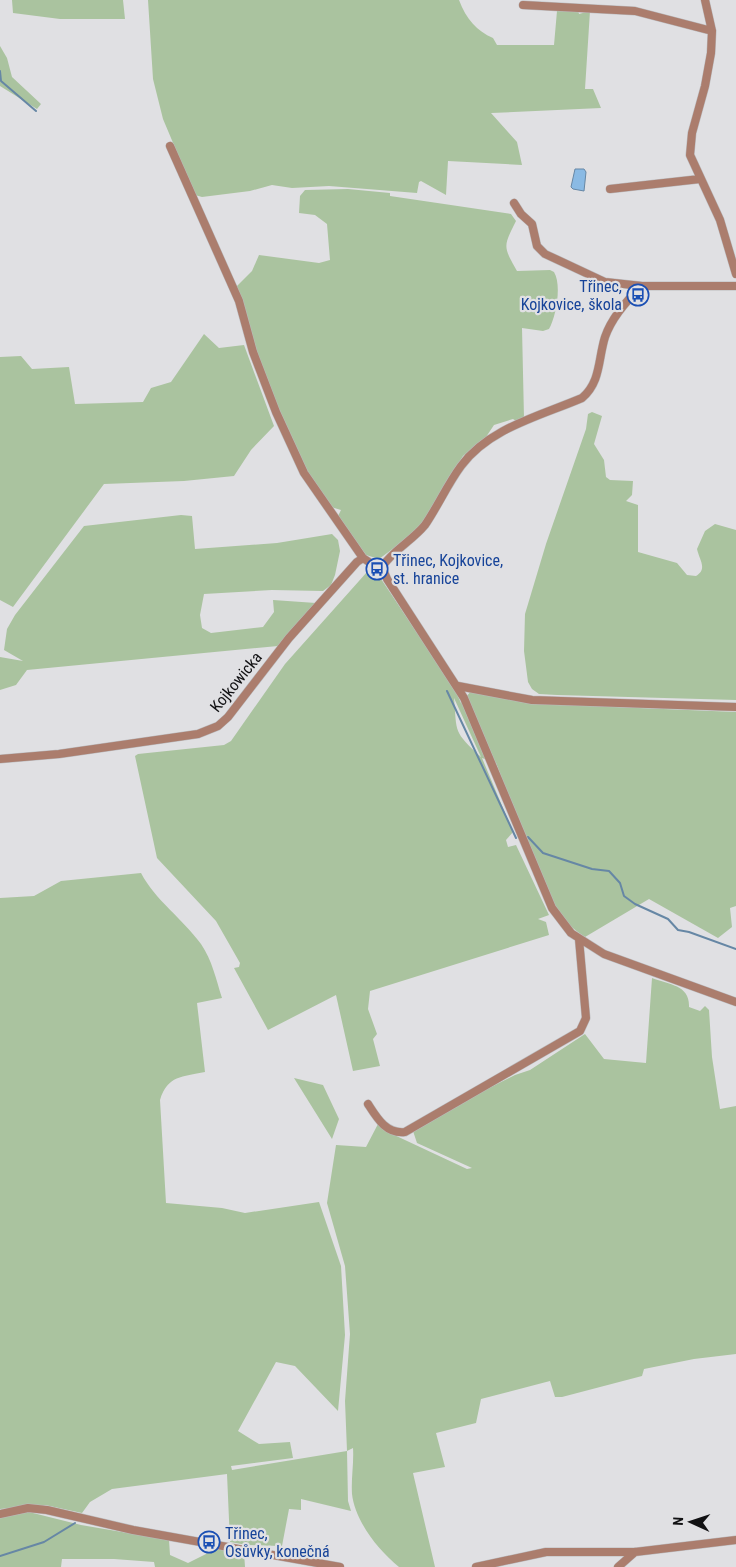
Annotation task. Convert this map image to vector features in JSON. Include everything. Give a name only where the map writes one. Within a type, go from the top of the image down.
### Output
[{"type":"street","points":[[706,0],[712,30],[711,53],[705,86],[692,133],[690,155],[720,220],[736,274]]},
{"type":"street","points":[[523,5],[635,12],[712,30]]},
{"type":"street","points":[[170,146],[239,301],[253,352],[276,412],[304,473],[363,558],[372,564],[382,567]]},
{"type":"street","points":[[610,189],[700,179]]},
{"type":"street","points":[[514,203],[521,214],[532,224],[537,246],[544,254],[604,282],[642,286],[736,286]]},
{"type":"street","points":[[382,567],[386,560],[411,540],[425,524],[461,466],[480,446],[507,430],[582,398],[588,393],[595,381],[605,338],[613,319],[642,286]]},
{"type":"street","name":"Kojkowicka","points":[[0,758],[59,754],[198,734],[218,726],[228,717],[288,638],[357,562],[363,558]]},
{"type":"street","points":[[382,567],[387,579],[458,686],[552,908],[565,927],[579,940],[604,954],[736,1002]]},
{"type":"street","points":[[458,686],[532,700],[736,707]]},
{"type":"street","points":[[368,1104],[382,1125],[395,1132],[405,1132],[580,1031],[586,1018],[579,940]]},
{"type":"street","points":[[0,1514],[28,1508],[47,1510],[133,1530],[340,1567]]},
{"type":"street","points":[[476,1567],[546,1552],[635,1552],[736,1540]]},
{"type":"street","points":[[618,1567],[635,1552]]},
{"type":"green space","points":[[12,0],[123,0],[125,19],[60,19],[13,13]]},
{"type":"green space","points":[[148,0],[459,0],[473,24],[493,38],[497,45],[554,45],[557,11],[578,10],[579,14],[590,11],[585,89],[593,89],[601,108],[491,113],[517,142],[522,165],[448,161],[446,195],[421,181],[419,182],[417,193],[329,186],[292,188],[272,185],[250,191],[202,197],[195,195],[163,119],[153,79]]},
{"type":"green space","points":[[0,46],[7,58],[12,77],[41,104],[37,109],[0,86]]},
{"type":"green space","points":[[348,189],[390,193],[390,196],[511,214],[516,221],[506,246],[517,271],[550,270],[554,272],[558,285],[556,309],[549,329],[543,331],[522,328],[524,418],[516,421],[513,419],[494,425],[486,437],[463,456],[418,530],[379,559],[366,555],[338,516],[341,510],[331,507],[303,465],[267,384],[235,288],[252,271],[259,255],[319,263],[330,260],[327,224],[315,215],[299,213],[300,196],[305,190]]},
{"type":"green space","points":[[204,334],[219,348],[244,345],[274,426],[251,450],[234,476],[184,481],[104,484],[13,607],[0,600],[0,357],[21,356],[32,369],[69,367],[75,404],[143,402],[151,388],[171,382]]},
{"type":"green space","points":[[592,412],[602,416],[594,444],[604,460],[606,477],[610,480],[633,481],[632,495],[626,501],[638,505],[638,552],[677,563],[687,575],[696,576],[700,573],[702,567],[697,549],[705,531],[715,524],[736,530],[736,700],[539,694],[532,689],[528,682],[524,651],[525,614],[546,544],[586,429],[588,414]]},
{"type":"green space","points":[[181,515],[192,516],[195,549],[277,543],[332,534],[338,540],[340,551],[331,585],[323,591],[272,590],[204,594],[200,615],[202,628],[211,633],[263,627],[274,612],[273,600],[316,603],[278,646],[27,670],[16,685],[0,690],[0,657],[23,661],[4,650],[7,629],[15,615],[84,526]]},
{"type":"green space","points":[[375,570],[454,688],[461,703],[471,691],[568,705],[736,712],[736,906],[730,908],[732,927],[718,938],[649,899],[585,937],[567,922],[552,900],[525,842],[496,763],[482,758],[513,832],[506,840],[508,847],[516,845],[549,915],[538,919],[546,922],[549,935],[370,991],[368,1009],[377,1034],[373,1039],[380,1066],[353,1071],[336,995],[268,1030],[234,968],[239,967],[240,963],[216,921],[157,858],[135,756],[138,754],[224,745],[231,741],[285,664],[367,572]],"holes":[[[454,698],[481,757],[465,742],[458,731]]]},
{"type":"green space","points":[[141,873],[154,892],[186,926],[205,950],[222,998],[197,1003],[205,1072],[183,1076],[172,1081],[163,1092],[160,1100],[166,1203],[222,1208],[245,1213],[319,1202],[341,1266],[345,1335],[338,1411],[295,1366],[276,1362],[238,1431],[259,1444],[290,1442],[293,1458],[231,1466],[232,1470],[347,1451],[348,1501],[351,1511],[301,1499],[301,1510],[289,1509],[282,1546],[247,1545],[230,1542],[227,1474],[112,1489],[90,1502],[82,1513],[45,1505],[0,1509],[0,898],[34,896],[61,881]]},
{"type":"green space","points":[[652,978],[672,984],[682,990],[686,994],[689,1007],[700,1011],[705,1006],[709,1010],[712,1057],[720,1109],[736,1106],[736,1354],[694,1359],[644,1369],[642,1376],[562,1397],[555,1397],[550,1381],[481,1399],[476,1423],[436,1433],[445,1467],[413,1473],[435,1567],[399,1567],[376,1544],[363,1524],[354,1504],[352,1494],[353,1448],[347,1451],[345,1401],[350,1334],[345,1266],[327,1203],[336,1145],[366,1147],[378,1124],[390,1133],[467,1169],[472,1168],[417,1143],[413,1131],[471,1097],[515,1075],[530,1070],[585,1034],[604,1059],[646,1063]]},
{"type":"green space","points":[[294,1078],[323,1085],[339,1119],[332,1139]]},
{"type":"green space","points":[[29,1512],[81,1525],[169,1540],[170,1555],[188,1563],[218,1548],[244,1552],[245,1567],[155,1567],[154,1562],[114,1559],[62,1559],[61,1567],[0,1567],[0,1518]]},
{"type":"water","points":[[575,169],[584,169],[586,172],[584,191],[571,187]]},
{"type":"waterway","points":[[0,71],[1,81],[36,111]]},
{"type":"waterway","points":[[447,691],[516,838]]},
{"type":"waterway","points":[[528,837],[543,853],[592,869],[609,871],[620,883],[624,896],[635,904],[668,919],[678,930],[689,932],[736,949]]},
{"type":"waterway","points":[[0,1556],[44,1542],[75,1523]]},
{"type":"place","name":"Třinec, Kojkovice, škola","points":[[638,295]]},
{"type":"place","name":"Třinec, Kojkovice, st. hranice","points":[[377,569]]},
{"type":"place","name":"Třinec, Osůvky, konečná","points":[[209,1542]]}]
